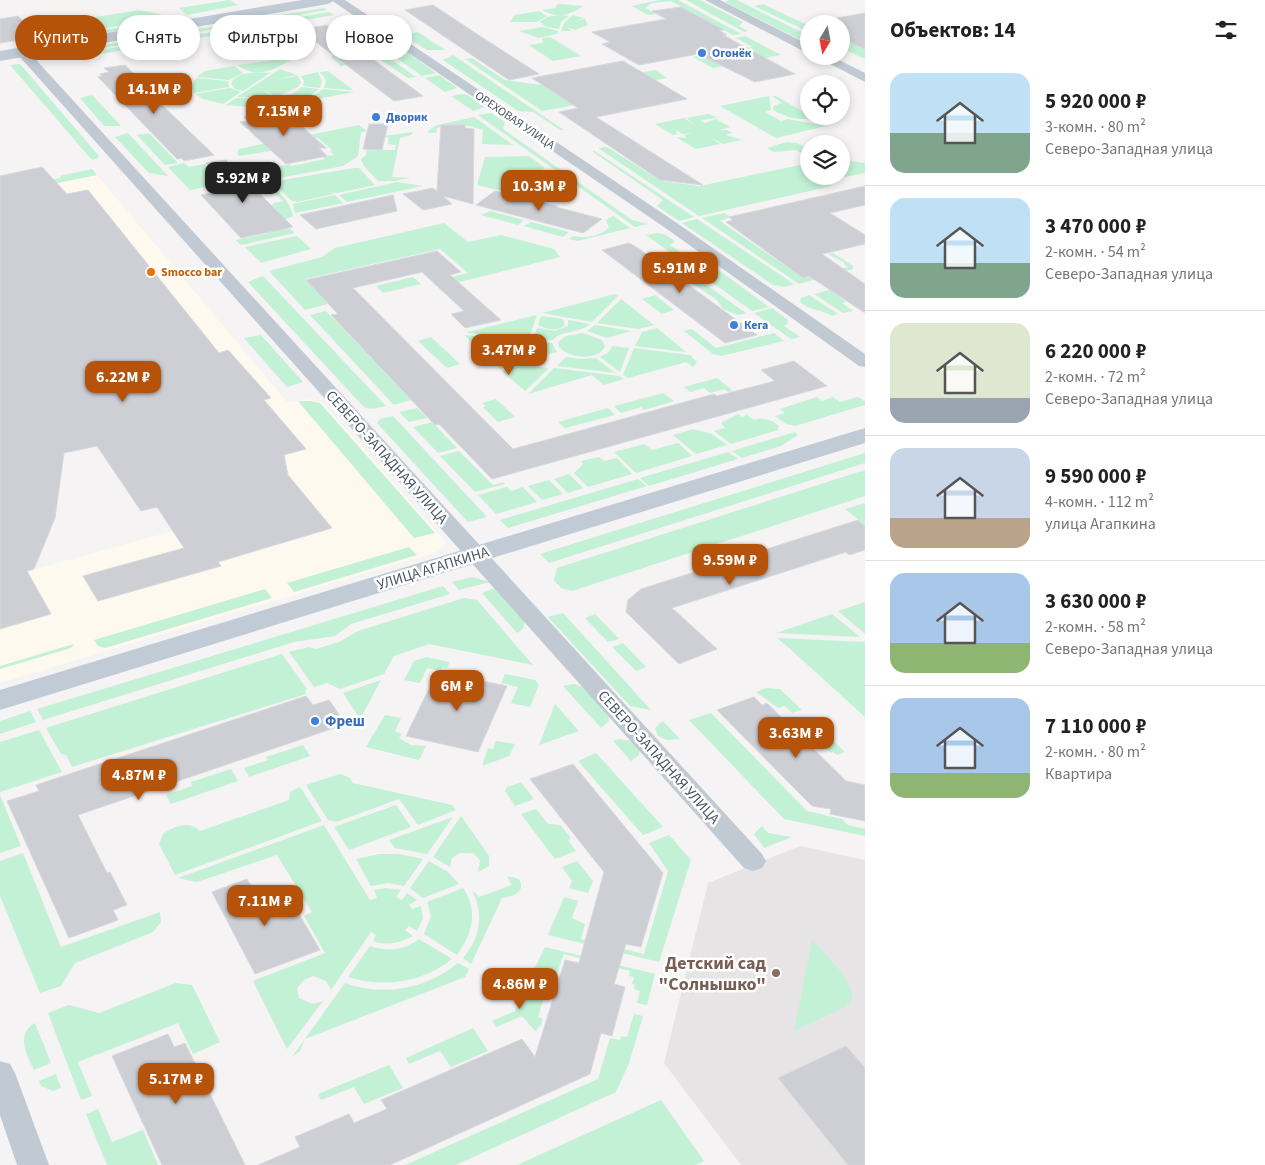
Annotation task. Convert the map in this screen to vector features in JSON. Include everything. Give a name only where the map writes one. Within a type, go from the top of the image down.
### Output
[{"type":"main road","points":[[107,38],[328,0]]},
{"type":"main road","points":[[0,56],[15,54]]},
{"type":"main road","name":"УЛИЦА АГАПКИНА","points":[[0,700],[865,435]]},
{"type":"street","name":"ОРЕХОВАЯ УЛИЦА","points":[[337,0],[669,224],[865,362]]},
{"type":"street","points":[[710,0],[800,45]]},
{"type":"street","name":"СЕВЕРО-ЗАПАДНАЯ УЛИЦА","points":[[28,60],[753,861]]},
{"type":"street","points":[[839,65],[865,78]]},
{"type":"street","points":[[0,1073],[33,1165]]},
{"type":"shaded area","points":[[97,175],[287,402],[308,399],[323,403],[446,542],[443,548],[434,553],[0,683],[0,579],[194,525],[202,525],[228,559],[332,528],[245,422],[23,190]]},
{"type":"shaded area","name":"Детский сад \"Солнышко\"","points":[[800,846],[865,860],[865,1165],[741,1165],[664,1063],[708,883]]},
{"type":"green space","points":[[230,0],[238,5],[187,15],[179,8]]},
{"type":"green space","points":[[659,0],[678,0],[741,34],[733,35],[671,1],[652,3],[645,8],[657,14],[648,15],[632,6]]},
{"type":"green space","points":[[686,0],[700,0],[743,22],[739,26],[748,31],[744,32]]},
{"type":"green space","points":[[737,0],[800,32],[800,39],[799,39],[725,2]]},
{"type":"green space","points":[[763,4],[800,22],[800,28],[754,6]]},
{"type":"green space","points":[[556,5],[583,6],[574,12],[563,15],[547,13],[542,10],[556,8]]},
{"type":"green space","points":[[323,8],[327,10],[298,15],[281,15]]},
{"type":"green space","points":[[140,10],[164,15],[117,15],[117,26],[107,28],[107,15]]},
{"type":"green space","points":[[539,11],[547,16],[537,22],[510,22],[515,15]]},
{"type":"green space","points":[[330,12],[334,15],[316,18],[316,15],[312,15]]},
{"type":"green space","points":[[573,15],[584,18],[574,21],[585,19],[588,25],[575,30],[566,27],[572,31],[561,31],[564,23]]},
{"type":"green space","points":[[569,16],[561,22],[559,29],[546,27],[540,22],[547,17]]},
{"type":"green space","points":[[210,27],[210,30],[200,32],[200,29]]},
{"type":"green space","points":[[542,27],[558,31],[557,34],[539,38],[519,31]]},
{"type":"green space","points":[[117,28],[117,31],[107,32],[107,30]]},
{"type":"green space","points":[[210,32],[210,36],[200,38],[200,34]]},
{"type":"green space","points":[[418,32],[445,50],[427,50],[412,41],[412,33]]},
{"type":"green space","points":[[745,36],[781,55],[713,68],[693,57],[698,56],[703,59],[747,51],[746,48],[753,47],[736,38]]},
{"type":"green space","points":[[550,37],[581,56],[553,61],[529,45],[543,43],[542,38]]},
{"type":"green space","points":[[850,42],[865,49],[865,59],[850,52]]},
{"type":"green space","points":[[117,43],[117,46],[107,48],[107,44]]},
{"type":"green space","points":[[117,47],[117,51],[107,53],[107,49]]},
{"type":"green space","points":[[453,55],[564,130],[560,130],[533,112],[518,111],[443,60]]},
{"type":"green space","points":[[412,56],[436,73],[422,76],[400,60],[412,60]]},
{"type":"green space","points":[[472,58],[505,80],[556,87],[655,70],[667,78],[656,80],[669,88],[542,111],[465,59]]},
{"type":"green space","points":[[274,60],[288,61],[276,68],[263,72],[250,71],[237,65]]},
{"type":"green space","points":[[334,60],[341,60],[346,65],[341,66]]},
{"type":"green space","points":[[380,60],[392,60],[416,77],[408,78]]},
{"type":"green space","points":[[20,64],[99,156],[98,158],[92,160],[10,65]]},
{"type":"green space","points":[[234,66],[243,73],[229,80],[197,77],[205,71]]},
{"type":"green space","points":[[280,69],[297,75],[277,79],[298,76],[301,82],[298,87],[276,97],[264,90],[273,97],[270,98],[237,97]]},
{"type":"green space","points":[[328,71],[353,90],[324,88],[326,80],[320,72]]},
{"type":"green space","points":[[318,72],[322,81],[320,88],[303,86],[304,81],[301,76]]},
{"type":"green space","points":[[270,73],[243,91],[235,89],[231,84],[242,75]]},
{"type":"green space","points":[[439,75],[457,88],[445,92],[425,78]]},
{"type":"green space","points":[[196,78],[228,81],[229,87],[194,93],[191,87]]},
{"type":"green space","points":[[302,87],[319,89],[299,100],[287,101],[277,98],[292,94]]},
{"type":"green space","points":[[230,88],[241,92],[223,104],[203,99],[195,94]]},
{"type":"green space","points":[[323,89],[355,92],[300,102]]},
{"type":"green space","points":[[92,95],[121,126],[104,126],[80,98]]},
{"type":"green space","points":[[468,95],[485,107],[473,111],[451,96]]},
{"type":"green space","points":[[769,96],[771,110],[765,112],[781,121],[787,119],[800,121],[800,125],[826,126],[776,138],[720,106]]},
{"type":"green space","points":[[772,96],[776,96],[800,110],[800,119],[773,110],[773,106],[782,103]]},
{"type":"green space","points":[[236,98],[274,98],[279,102],[250,107],[226,105]]},
{"type":"green space","points":[[491,113],[505,122],[503,129],[632,220],[648,224],[635,227],[478,115]]},
{"type":"green space","points":[[709,114],[717,118],[700,120],[705,123],[716,119],[730,127],[720,130],[727,130],[732,133],[726,135],[742,140],[723,144],[710,137],[720,144],[696,149],[676,137],[687,138],[684,135],[691,133],[682,134],[678,131],[675,132],[678,134],[673,135],[655,124],[684,118],[695,125],[686,118]]},
{"type":"green space","points":[[474,117],[513,145],[482,144],[483,130],[469,126],[450,125],[437,128],[436,133],[428,133],[429,130],[437,125]]},
{"type":"green space","points":[[359,125],[367,131],[361,132],[358,156],[343,166],[269,180],[263,175],[190,190],[168,167],[184,163],[189,167],[205,164],[218,177],[238,176],[289,164],[292,166],[325,159],[323,157],[334,155],[330,151],[332,150],[318,138],[294,143],[289,139]]},
{"type":"green space","points":[[413,132],[411,135],[400,138],[392,177],[410,178],[378,181],[364,166],[361,159],[366,155],[367,150],[395,150],[396,145],[388,144],[389,138],[383,136]]},
{"type":"green space","points":[[128,133],[168,176],[149,173],[115,137]]},
{"type":"green space","points":[[149,133],[178,163],[165,165],[137,135]]},
{"type":"green space","points":[[276,141],[276,150],[239,156],[237,153],[239,149]]},
{"type":"green space","points":[[787,142],[797,143],[800,145],[800,152],[796,150],[774,152],[767,148]]},
{"type":"green space","points":[[607,147],[661,181],[700,186],[800,165],[800,185],[832,186],[699,216],[598,148]]},
{"type":"green space","points":[[593,150],[694,217],[679,221],[657,206],[663,200],[593,152]]},
{"type":"green space","points":[[529,156],[545,168],[515,189],[510,188],[505,192],[477,185],[485,157]]},
{"type":"green space","points":[[850,161],[865,163],[865,173],[850,176]]},
{"type":"green space","points":[[359,168],[375,185],[337,193],[331,192],[334,194],[297,202],[292,201],[274,184],[277,181]]},
{"type":"green space","points":[[92,169],[97,175],[23,190],[37,183],[61,178],[60,176]]},
{"type":"green space","points":[[548,170],[558,177],[528,198],[513,194]]},
{"type":"green space","points":[[561,179],[569,184],[548,198],[539,201],[534,200]]},
{"type":"green space","points":[[397,182],[423,186],[347,202],[339,195]]},
{"type":"green space","points":[[266,185],[279,193],[287,201],[293,216],[282,221],[295,233],[241,245],[236,240],[269,233],[259,223],[274,203],[283,201]]},
{"type":"green space","points":[[335,195],[343,203],[295,213],[293,204]]},
{"type":"green space","points":[[490,211],[524,220],[518,225],[481,215]]},
{"type":"green space","points":[[724,213],[729,218],[720,221],[803,278],[848,267],[845,263],[828,254],[833,253],[853,266],[853,269],[799,284],[702,218]]},
{"type":"green space","points":[[613,216],[630,228],[578,241],[569,239],[574,236],[588,237],[601,233],[609,228],[606,220]]},
{"type":"green space","points":[[697,219],[794,284],[785,287],[773,285],[682,223]]},
{"type":"green space","points":[[531,222],[569,232],[563,237],[524,226]]},
{"type":"green space","points":[[444,223],[468,242],[501,235],[554,249],[560,257],[455,283],[443,279],[468,273],[440,249],[305,279],[328,304],[305,310],[269,271],[322,257],[335,248]]},
{"type":"green space","points":[[664,234],[675,241],[670,245],[705,269],[717,269],[769,307],[752,311],[646,235]]},
{"type":"green space","points":[[297,236],[311,249],[261,263],[245,247]]},
{"type":"green space","points":[[263,276],[386,406],[369,409],[361,404],[248,282]]},
{"type":"green space","points":[[413,277],[421,284],[383,293],[376,286]]},
{"type":"green space","points":[[698,279],[746,313],[738,315],[723,309],[717,300],[690,282]]},
{"type":"green space","points":[[860,282],[848,289],[834,293],[846,302],[842,303],[853,311],[843,313],[814,294]]},
{"type":"green space","points":[[615,294],[618,296],[592,322],[542,313]]},
{"type":"green space","points":[[655,295],[674,310],[662,314],[642,299]]},
{"type":"green space","points":[[809,295],[838,314],[832,316],[800,302],[801,298]]},
{"type":"green space","points":[[621,299],[654,325],[638,329],[597,323]]},
{"type":"green space","points":[[772,308],[787,319],[788,323],[784,326],[800,337],[791,339],[754,313]]},
{"type":"green space","points":[[326,311],[411,400],[394,405],[310,315]]},
{"type":"green space","points":[[537,315],[529,338],[467,333],[467,332]]},
{"type":"green space","points":[[541,316],[563,319],[565,325],[552,330],[545,328],[538,325]]},
{"type":"green space","points":[[568,320],[590,324],[581,329],[561,334],[553,340],[533,339],[537,328],[555,331],[568,326]]},
{"type":"green space","points":[[595,325],[632,331],[607,338],[587,331]]},
{"type":"green space","points":[[657,328],[686,352],[635,346],[642,332]]},
{"type":"green space","points":[[692,329],[716,348],[774,333],[784,341],[721,356],[713,354],[684,331]]},
{"type":"green space","points":[[583,333],[602,340],[605,346],[602,351],[583,357],[569,354],[559,347],[558,342],[566,336]]},
{"type":"green space","points":[[261,335],[303,382],[287,387],[244,338]]},
{"type":"green space","points":[[464,335],[527,341],[519,363],[500,369]]},
{"type":"green space","points":[[431,337],[460,364],[447,368],[418,341]]},
{"type":"green space","points":[[532,341],[552,343],[557,352],[525,361]]},
{"type":"green space","points":[[612,346],[629,348],[620,372],[600,357],[609,352]]},
{"type":"green space","points":[[634,348],[690,355],[697,362],[693,367],[686,362],[628,378],[623,375]]},
{"type":"green space","points":[[566,357],[579,359],[596,358],[615,373],[557,366]]},
{"type":"green space","points":[[523,365],[549,368],[525,391],[502,371]]},
{"type":"green space","points":[[554,368],[619,376],[624,379],[604,385],[592,375],[528,394]]},
{"type":"green space","points":[[717,378],[733,391],[728,392],[724,389],[710,393],[704,388],[690,392],[684,387]]},
{"type":"green space","points":[[663,393],[674,401],[644,410],[641,407],[621,413],[614,406]]},
{"type":"green space","points":[[817,397],[822,401],[833,397],[840,402],[858,397],[865,401],[865,405],[795,426],[786,424],[775,416],[785,413],[780,409]]},
{"type":"green space","points":[[496,399],[515,417],[498,422],[483,407],[486,406],[482,403]]},
{"type":"green space","points":[[298,401],[320,403],[435,533],[414,538]]},
{"type":"green space","points":[[417,408],[427,418],[409,422],[399,412]]},
{"type":"green space","points":[[608,408],[615,415],[565,428],[558,422]]},
{"type":"green space","points":[[738,414],[742,417],[747,415],[754,420],[764,419],[770,421],[779,426],[778,430],[731,444],[714,431],[725,428],[721,423]]},
{"type":"green space","points":[[393,416],[487,517],[468,522],[377,423],[380,419]]},
{"type":"green space","points":[[432,422],[457,448],[438,453],[413,427]]},
{"type":"green space","points":[[693,429],[712,434],[727,445],[696,454],[673,435]]},
{"type":"green space","points":[[795,432],[798,435],[781,446],[742,458],[732,451]]},
{"type":"green space","points":[[678,443],[692,456],[636,473],[614,452],[645,444],[652,450]]},
{"type":"green space","points":[[459,451],[493,485],[503,482],[505,484],[475,492],[440,456]]},
{"type":"green space","points":[[728,452],[738,459],[649,486],[640,478]]},
{"type":"green space","points":[[865,453],[865,463],[549,563],[540,554]]},
{"type":"green space","points":[[599,457],[604,461],[617,458],[632,474],[588,487],[574,473],[583,464],[581,461]]},
{"type":"green space","points":[[865,470],[865,496],[572,591],[561,588],[554,580],[557,568]]},
{"type":"green space","points":[[569,474],[583,488],[568,493],[554,479]]},
{"type":"green space","points":[[638,479],[647,486],[508,528],[500,520]]},
{"type":"green space","points":[[549,480],[563,494],[542,500],[528,486]]},
{"type":"green space","points":[[507,487],[511,491],[523,487],[537,502],[496,514],[478,495]]},
{"type":"green space","points":[[865,503],[865,525],[845,509]]},
{"type":"green space","points":[[409,547],[417,555],[294,592],[287,583]]},
{"type":"green space","points":[[472,577],[490,582],[459,590],[452,582]]},
{"type":"green space","points":[[443,586],[450,594],[351,624],[335,636],[294,642],[43,720],[37,709]]},
{"type":"green space","points":[[495,588],[525,620],[523,629],[517,633],[482,593]]},
{"type":"green space","points":[[265,589],[272,598],[105,648],[98,646],[94,640]]},
{"type":"green space","points":[[464,598],[477,600],[533,665],[429,644],[394,656],[384,674],[340,689],[327,683],[314,687],[289,652],[309,647],[316,649],[339,642],[358,631]]},
{"type":"green space","points":[[865,602],[865,634],[838,611]]},
{"type":"green space","points":[[563,613],[651,710],[630,706],[548,617]]},
{"type":"green space","points":[[595,614],[619,639],[608,642],[585,618]]},
{"type":"green space","points":[[832,614],[860,637],[776,633]]},
{"type":"green space","points":[[777,638],[865,642],[865,717],[788,647]]},
{"type":"green space","points":[[623,643],[646,667],[636,671],[612,647]]},
{"type":"green space","points":[[74,644],[71,648],[0,669],[0,666]]},
{"type":"green space","points":[[282,654],[307,689],[306,694],[72,767],[66,755],[61,754],[46,728]]},
{"type":"green space","points":[[426,657],[450,662],[447,668],[443,667],[438,670],[427,668],[420,683],[404,680],[414,661]]},
{"type":"green space","points":[[505,674],[535,680],[539,685],[530,707],[511,703],[518,687],[501,683]]},
{"type":"green space","points":[[381,680],[360,719],[343,693]]},
{"type":"green space","points":[[574,684],[591,693],[606,710],[609,721],[601,728],[563,686]]},
{"type":"green space","points":[[766,688],[780,689],[802,710],[792,713],[785,706],[778,708],[756,692]]},
{"type":"green space","points":[[555,704],[579,731],[539,745]]},
{"type":"green space","points":[[30,711],[36,722],[0,734],[0,721]]},
{"type":"green space","points":[[711,713],[807,811],[842,819],[848,825],[865,829],[865,836],[784,819],[689,720]]},
{"type":"green space","points":[[385,715],[401,718],[395,731],[402,734],[399,738],[411,745],[426,746],[419,760],[366,747]]},
{"type":"green space","points":[[809,718],[845,752],[837,755],[833,752],[831,753],[801,725],[803,723],[801,721]]},
{"type":"green space","points":[[663,721],[680,739],[667,740],[658,736],[655,728]]},
{"type":"green space","points":[[39,730],[62,772],[0,792],[0,742]]},
{"type":"green space","points":[[619,739],[632,741],[640,748],[639,755],[631,761],[613,741]]},
{"type":"green space","points":[[496,741],[515,744],[509,756],[482,766],[488,748],[493,749]]},
{"type":"green space","points":[[303,745],[310,756],[249,777],[244,768],[268,760],[266,757]]},
{"type":"green space","points":[[596,753],[663,827],[643,835],[578,761]]},
{"type":"green space","points":[[231,769],[238,781],[171,804],[166,795],[192,786],[191,782]]},
{"type":"green space","points":[[340,774],[350,778],[353,783],[452,805],[456,810],[418,825],[399,799],[336,822],[328,820],[306,785]]},
{"type":"green space","points":[[521,782],[534,799],[515,806],[505,791],[507,787]]},
{"type":"green space","points":[[300,787],[322,821],[175,875],[159,844],[163,834],[182,825],[191,826],[200,831],[289,800],[290,792]]},
{"type":"green space","points":[[0,795],[21,846],[0,853]]},
{"type":"green space","points":[[396,805],[411,827],[349,850],[334,827]]},
{"type":"green space","points":[[536,809],[548,824],[560,825],[571,838],[568,840],[576,851],[555,859],[521,814]]},
{"type":"green space","points":[[461,816],[489,856],[489,866],[478,872],[480,860],[473,853],[460,853],[452,858],[450,867],[433,857]]},
{"type":"green space","points":[[453,817],[427,854],[395,848],[389,840]]},
{"type":"green space","points":[[324,825],[370,900],[377,898],[374,890],[386,888],[401,890],[396,897],[402,900],[407,893],[417,900],[409,905],[412,909],[421,906],[423,918],[417,931],[409,926],[405,930],[413,936],[398,942],[383,943],[373,941],[376,935],[371,932],[331,990],[326,981],[313,976],[304,980],[297,988],[299,998],[312,1004],[323,1001],[287,1049],[253,981],[325,953],[304,916],[312,912],[277,855],[197,882],[178,878]]},
{"type":"green space","points":[[762,826],[768,833],[792,837],[764,848],[754,834]]},
{"type":"green space","points":[[669,835],[691,860],[659,962],[548,935],[564,897],[578,901],[572,918],[585,924],[581,939],[644,954],[668,871],[649,843]]},
{"type":"green space","points":[[23,853],[61,947],[160,912],[161,922],[153,932],[75,963],[61,986],[40,993],[0,896],[0,861]]},
{"type":"green space","points":[[379,854],[399,854],[423,859],[404,886],[388,883],[371,886],[356,859]]},
{"type":"green space","points":[[429,861],[448,872],[459,884],[423,898],[410,888]]},
{"type":"green space","points":[[577,861],[593,881],[588,893],[569,888],[572,881],[562,867]]},
{"type":"green space","points":[[507,876],[519,879],[521,883],[520,890],[514,895],[502,898],[471,964],[463,958],[474,942],[479,925],[478,908],[472,890],[479,897],[512,885]]},
{"type":"green space","points":[[463,888],[471,905],[472,922],[467,939],[457,955],[424,934],[431,916],[427,902]]},
{"type":"green space","points":[[419,939],[452,959],[428,973],[402,981],[375,982],[348,977],[370,946],[396,949],[408,946]]},
{"type":"green space","points":[[812,940],[843,975],[848,983],[852,998],[845,1007],[794,1031]]},
{"type":"green space","points":[[545,947],[655,974],[647,1005],[637,1003],[640,991],[634,989],[635,985],[632,984],[634,977],[629,976],[630,971],[564,954],[553,984],[530,978]]},
{"type":"green space","points":[[458,963],[469,969],[465,977],[305,1039],[300,1051],[292,1057],[345,983],[375,989],[404,988],[432,979]]},
{"type":"green space","points":[[176,983],[192,985],[220,1042],[193,1054],[178,1023],[78,1062],[92,1096],[81,1100],[48,1013],[69,1005],[99,1013]]},
{"type":"green space","points":[[526,989],[545,994],[538,1017],[543,1019],[541,1025],[535,1031],[522,1016],[496,1027],[492,1021],[515,1011]]},
{"type":"green space","points":[[634,1014],[643,1016],[629,1063],[616,1092],[456,1165],[405,1165],[598,1079],[610,1038],[620,1040],[622,1036],[627,1037]]},
{"type":"green space","points":[[35,1023],[51,1063],[34,1070],[24,1045],[24,1039],[25,1033]]},
{"type":"green space","points":[[473,1028],[488,1051],[451,1067],[440,1051],[409,1064],[406,1058]]},
{"type":"green space","points":[[389,1065],[403,1088],[364,1104],[354,1087],[321,1100],[318,1094]]},
{"type":"green space","points":[[56,1074],[61,1088],[53,1091],[41,1086],[39,1081]]},
{"type":"green space","points":[[661,1100],[704,1161],[695,1165],[517,1165]]},
{"type":"green space","points":[[98,1109],[112,1142],[143,1130],[158,1165],[107,1165],[86,1114]]},
{"type":"building","points":[[433,5],[539,74],[509,80],[405,10]]},
{"type":"building","points":[[681,7],[724,30],[719,30],[727,35],[723,35],[795,74],[755,82],[698,54],[639,65],[602,44],[610,42],[592,32],[666,19],[652,11]]},
{"type":"building","points":[[865,13],[865,49],[850,42],[850,16]]},
{"type":"building","points":[[15,16],[15,41],[0,43],[0,19]]},
{"type":"building","points":[[326,25],[326,50],[316,42],[316,27]]},
{"type":"building","points":[[340,60],[374,60],[423,96],[394,101]]},
{"type":"building","points":[[623,61],[687,99],[596,117],[703,185],[660,180],[559,112],[578,108],[532,78]]},
{"type":"building","points":[[125,65],[140,80],[136,80],[214,155],[184,161],[181,158],[177,159],[98,77],[102,76],[100,74],[109,72],[104,68]]},
{"type":"building","points":[[281,110],[287,113],[326,148],[319,148],[327,156],[286,164],[240,122],[248,121],[244,117]]},
{"type":"building","points":[[369,124],[388,124],[382,150],[363,149]]},
{"type":"building","points":[[441,125],[465,125],[465,128],[474,129],[473,204],[443,196],[452,204],[423,210],[403,194],[433,188],[437,191]]},
{"type":"building","points":[[226,160],[293,227],[241,238],[201,195],[230,189],[206,163]]},
{"type":"building","points":[[42,167],[67,194],[88,190],[219,353],[228,350],[271,398],[264,400],[306,449],[284,455],[288,475],[332,528],[218,562],[221,566],[98,601],[83,576],[184,548],[157,507],[141,511],[97,446],[64,453],[55,518],[34,569],[27,571],[51,614],[0,629],[0,176]]},
{"type":"building","points":[[865,186],[865,205],[830,213],[865,235],[865,244],[822,254],[865,284],[865,313],[809,276],[803,278],[726,222],[733,220],[729,217]]},
{"type":"building","points":[[495,191],[602,219],[583,233],[476,205]]},
{"type":"building","points":[[393,195],[397,211],[316,229],[300,215]]},
{"type":"building","points":[[629,243],[757,335],[725,343],[602,250]]},
{"type":"building","points":[[437,251],[461,272],[450,275],[501,320],[465,328],[451,314],[464,311],[422,272],[353,288],[513,449],[714,394],[717,396],[775,381],[761,370],[794,361],[827,386],[492,479],[439,424],[435,425],[331,315],[338,314],[306,280]]},
{"type":"building","points":[[858,520],[865,526],[865,550],[849,555],[846,552],[672,608],[717,649],[679,664],[626,612],[628,600],[641,589]]},
{"type":"building","points":[[437,672],[507,686],[478,752],[406,736]]},
{"type":"building","points":[[306,696],[313,705],[329,700],[346,724],[78,815],[107,873],[110,872],[127,905],[113,910],[118,920],[69,938],[7,801],[39,791],[36,785]]},
{"type":"building","points":[[754,697],[762,705],[767,703],[846,781],[865,785],[865,821],[830,814],[831,809],[812,806],[717,710]]},
{"type":"building","points":[[573,764],[663,873],[641,947],[626,944],[614,984],[625,987],[612,1036],[601,1033],[590,1074],[390,1165],[258,1165],[300,1147],[295,1137],[349,1114],[354,1123],[387,1109],[381,1100],[522,1039],[535,1057],[565,960],[579,963],[604,872],[530,779]]},
{"type":"building","points":[[247,879],[262,905],[288,895],[320,950],[255,974],[212,892]]},
{"type":"building","points":[[168,1034],[174,1047],[185,1043],[245,1165],[162,1165],[112,1056]]},
{"type":"building","points":[[846,1046],[865,1068],[865,1165],[848,1165],[778,1078]]},
{"type":"place","name":"Огонёк","points":[[702,53]]},
{"type":"place","name":"Дворик","points":[[376,117]]},
{"type":"place","name":"Smocco bar","points":[[151,272]]},
{"type":"place","name":"Кега","points":[[734,325]]},
{"type":"place","name":"Фреш","points":[[315,721]]},
{"type":"place","name":"Детский сад \"Солнышко\"","points":[[776,973]]}]
